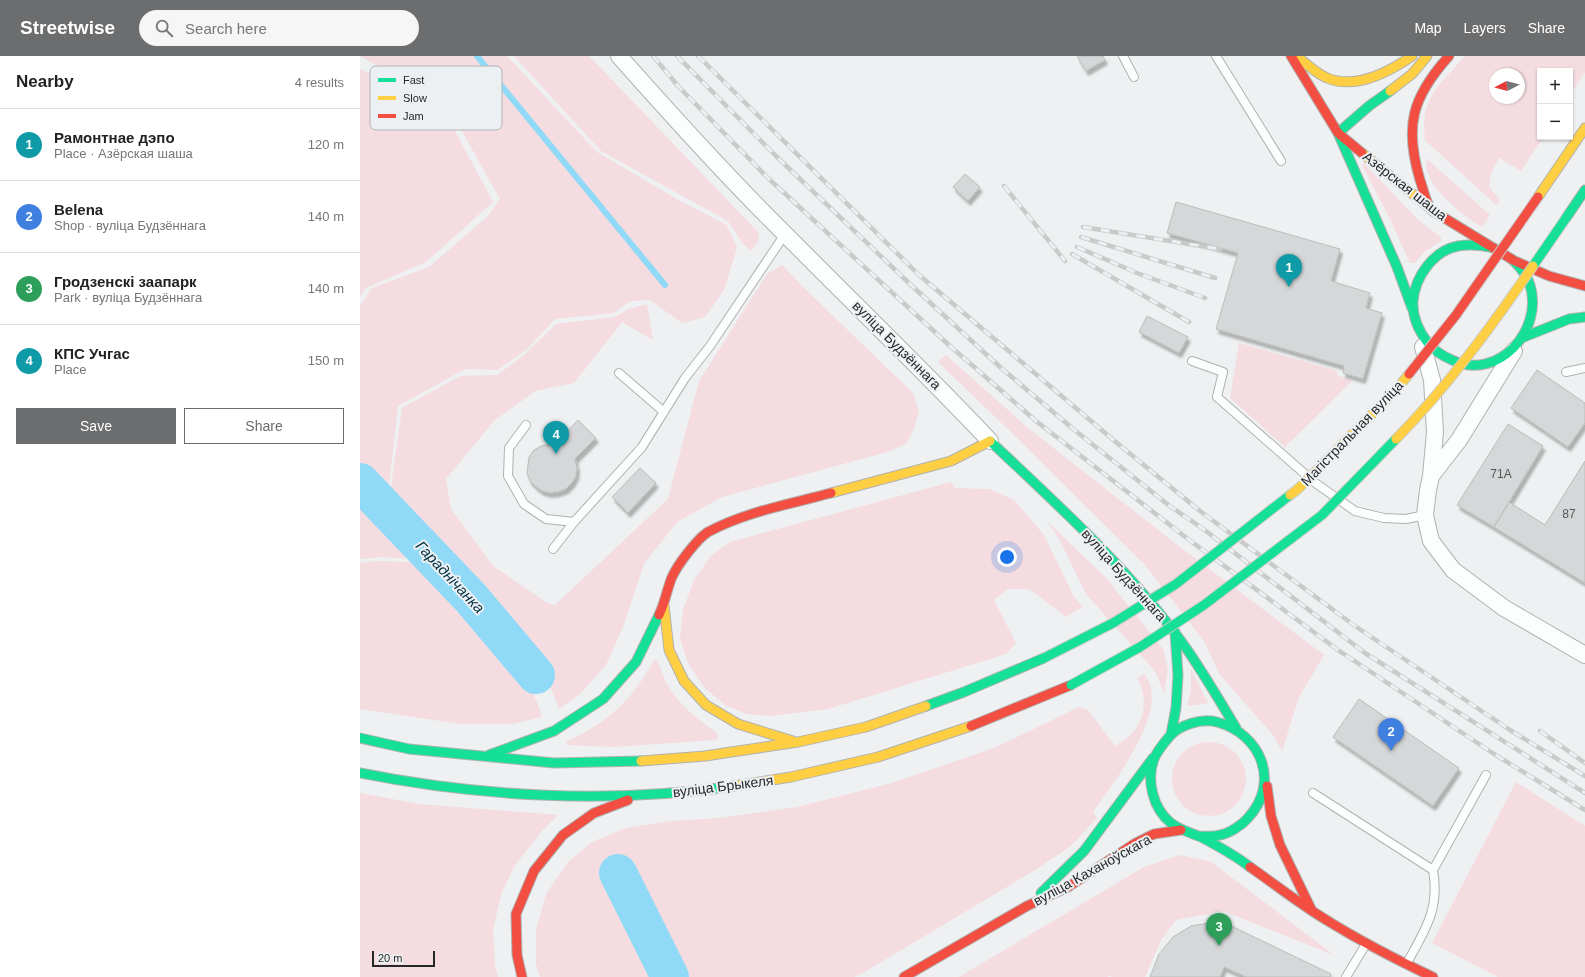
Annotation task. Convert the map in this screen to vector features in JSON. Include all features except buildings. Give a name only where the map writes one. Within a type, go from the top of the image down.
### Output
[{"type":"main road","name":"Азёрская шаша","points":[[1291,56],[1338,133],[1397,267],[1412,310]]},
{"type":"main road","points":[[1297,56],[1317,73],[1334,81],[1354,81],[1374,77],[1404,62],[1412,56]]},
{"type":"main road","points":[[1338,133],[1369,106],[1412,74],[1427,56]]},
{"type":"main road","points":[[1430,208],[1417,171],[1414,143],[1414,111],[1425,87],[1448,56]]},
{"type":"main road","name":"Магістральная вуліца","points":[[798,742],[866,727],[964,692],[1044,658],[1113,623],[1176,584],[1298,489],[1396,391],[1456,315],[1585,128]]},
{"type":"main road","name":"Азёрская шаша","points":[[1338,133],[1430,208],[1494,248]]},
{"type":"main road","name":"вуліца Брыкеля","points":[[360,772],[399,781],[475,790],[553,795],[642,795],[711,789],[791,776],[878,757],[982,723],[1071,685],[1140,647],[1204,605],[1322,515],[1420,414],[1485,335],[1585,190]]},
{"type":"main road","points":[[1585,286],[1560,281],[1515,261],[1494,248],[1474,244],[1454,247],[1436,256],[1423,271],[1415,289],[1412,310],[1418,330],[1429,346],[1445,358],[1464,364],[1484,364],[1497,360],[1503,357],[1521,341],[1569,319],[1585,317]]},
{"type":"main road","points":[[1515,261],[1525,274],[1531,289],[1533,300],[1531,322],[1521,341]]},
{"type":"main road","points":[[484,757],[554,731],[604,699],[636,662],[664,605],[672,577],[687,553],[708,534],[740,518],[951,461],[990,441]]},
{"type":"main road","name":"вуліца Будзённага","points":[[990,441],[1092,539],[1129,577],[1175,632],[1197,662],[1223,702],[1236,728]]},
{"type":"main road","points":[[664,605],[669,650],[684,681],[706,705],[738,724],[798,742]]},
{"type":"main road","points":[[1171,734],[1176,708],[1178,675],[1175,632]]},
{"type":"main road","points":[[1313,912],[1280,845],[1271,816],[1263,760],[1252,742],[1236,728],[1214,721],[1191,723],[1171,734],[1156,753],[1150,774],[1153,796],[1164,816],[1181,830],[1199,836],[1233,855],[1313,912],[1366,944],[1433,977]]},
{"type":"main road","points":[[360,738],[409,749],[554,763],[646,761],[705,756],[798,742]]},
{"type":"main road","name":"вуліца Каханоўскага","points":[[1028,906],[1084,851],[1112,815],[1156,753]]},
{"type":"main road","points":[[1199,836],[1223,835],[1245,824],[1260,804],[1266,780]]},
{"type":"main road","points":[[522,977],[517,955],[516,914],[534,871],[563,835],[594,812],[642,795]]},
{"type":"main road","name":"вуліца Каханоўскага","points":[[904,977],[1028,906],[1068,887],[1134,844],[1154,834],[1181,830]]},
{"type":"street","name":"вуліца Будзённага","points":[[620,56],[658,100],[785,234],[933,380],[990,441]]},
{"type":"street","points":[[1418,330],[1432,380],[1435,432],[1431,476],[1425,515],[1431,541],[1453,570],[1504,608],[1585,655]]},
{"type":"street","points":[[1431,476],[1459,440],[1521,341]]},
{"type":"lane","points":[[1124,56],[1134,76]]},
{"type":"lane","points":[[1216,56],[1281,161]]},
{"type":"lane","points":[[553,549],[574,522],[642,448],[685,378],[710,346],[785,234]]},
{"type":"lane","points":[[1192,361],[1223,372],[1217,397],[1314,482],[1355,511],[1384,518],[1406,519],[1425,515]]},
{"type":"lane","points":[[1566,372],[1585,368]]},
{"type":"lane","points":[[619,373],[664,412]]},
{"type":"lane","points":[[526,425],[509,448],[508,476],[524,504],[546,519],[574,522]]},
{"type":"lane","points":[[1407,964],[1434,908],[1436,886],[1433,870],[1486,775]]},
{"type":"lane","points":[[1313,793],[1433,870]]},
{"type":"lane","points":[[1346,977],[1366,944]]},
{"type":"shaded area","points":[[360,56],[507,56],[597,152],[680,201],[727,225],[737,248],[724,290],[705,317],[682,323],[650,300],[630,301],[614,313],[555,319],[527,349],[498,370],[465,369],[398,406],[389,485],[360,464],[360,306],[372,288],[429,267],[488,216],[500,199],[461,130],[502,130],[502,66],[377,66]]},
{"type":"shaded area","points":[[514,56],[589,56],[759,233],[758,242],[751,251],[743,244],[728,221],[601,151]]},
{"type":"shaded area","points":[[1465,56],[1585,56],[1585,72],[1573,90],[1573,68],[1537,68],[1537,140],[1541,140],[1521,171],[1499,158],[1491,173],[1489,187],[1500,200],[1496,205],[1425,140],[1425,113],[1433,93]]},
{"type":"shaded area","points":[[360,69],[370,74],[370,130],[454,130],[493,202],[426,262],[366,288],[360,297]]},
{"type":"shaded area","points":[[1427,159],[1490,215],[1482,227],[1465,216],[1445,198],[1430,178],[1427,168]]},
{"type":"shaded area","points":[[1364,163],[1418,220],[1441,237],[1441,241],[1424,252],[1415,263],[1410,263],[1390,219],[1362,165]]},
{"type":"shaded area","points":[[782,265],[913,393],[919,411],[914,429],[906,444],[887,452],[722,497],[677,522],[644,564],[623,627],[606,665],[581,693],[559,709],[545,674],[492,607],[384,500],[391,486],[402,408],[460,376],[497,375],[523,356],[556,324],[615,317],[629,309],[647,304],[653,340],[622,322],[574,383],[535,391],[494,421],[446,479],[451,509],[493,566],[547,603],[555,605],[668,499],[699,381],[767,274]]},
{"type":"shaded area","points":[[1239,343],[1338,371],[1337,375],[1352,381],[1285,447],[1230,398]]},
{"type":"shaded area","points":[[946,355],[1028,428],[1176,544],[1324,655],[1299,697],[1282,751],[1273,735],[1220,675],[1204,641],[1145,565],[938,362]]},
{"type":"shaded area","points":[[951,482],[955,488],[989,489],[1014,500],[1044,535],[1074,597],[1083,607],[1065,617],[1029,589],[1008,589],[994,600],[1016,643],[1006,654],[828,709],[769,716],[747,714],[725,705],[704,687],[688,663],[680,638],[683,610],[694,580],[711,556],[730,542]]},
{"type":"shaded area","points":[[360,506],[410,559],[382,557],[360,559]]},
{"type":"shaded area","points":[[1047,521],[1107,579],[1163,649],[1168,670],[1164,693],[1155,671],[1086,594],[1059,539]]},
{"type":"shaded area","points":[[376,561],[410,562],[460,603],[523,672],[537,702],[542,717],[512,724],[461,724],[360,709],[360,563]]},
{"type":"shaded area","points":[[655,659],[659,664],[665,681],[677,699],[689,712],[717,733],[718,737],[715,740],[614,747],[567,745],[566,742],[595,726],[618,708],[637,687]]},
{"type":"shaded area","points":[[1191,669],[1208,703],[1187,706],[1191,691]]},
{"type":"shaded area","points":[[1145,674],[1150,685],[1152,699],[1149,716],[1142,733],[1123,769],[1093,812],[1097,818],[1071,846],[1035,870],[866,971],[854,977],[540,977],[536,964],[536,930],[546,894],[568,862],[592,842],[626,828],[671,821],[720,818],[797,807],[892,783],[994,748],[1079,707],[1088,710],[1115,746],[1131,734],[1141,720],[1144,698],[1137,678]]},
{"type":"shaded area","points":[[1209,742],[1223,745],[1235,753],[1243,765],[1246,779],[1243,793],[1235,805],[1223,813],[1209,816],[1195,813],[1183,805],[1175,793],[1172,779],[1175,765],[1183,753],[1195,745]]},
{"type":"shaded area","points":[[1516,782],[1585,826],[1585,977],[1498,977],[1432,943]]},
{"type":"shaded area","points":[[360,793],[419,804],[558,815],[543,830],[515,865],[501,894],[493,930],[495,965],[498,977],[360,977]]},
{"type":"shaded area","points":[[1180,855],[1211,862],[1334,955],[1223,911],[1176,920],[1161,940],[1145,977],[1112,977],[1109,975],[1108,977],[959,977],[1144,867]]},
{"type":"waterway","points":[[477,56],[485,66]]},
{"type":"waterway","points":[[502,86],[665,285]]},
{"type":"waterway","name":"Гараднічанка","points":[[360,482],[470,597],[536,675]]},
{"type":"waterway","name":"Гараднічанка","points":[[618,873],[670,977]]},
{"type":"railway","points":[[653,56],[679,87],[768,178],[950,346],[1036,421],[1188,539],[1338,650],[1494,754],[1585,810]]},
{"type":"railway","points":[[677,56],[776,156],[911,285],[1000,367],[1072,428],[1171,507],[1202,528],[1365,653],[1585,793]]},
{"type":"railway","points":[[698,56],[919,275],[1117,443],[1200,511],[1355,626],[1510,730],[1585,776]]},
{"type":"railway","points":[[1004,186],[1065,261]]},
{"type":"railway","points":[[1083,227],[1220,249]]},
{"type":"railway","points":[[1081,237],[1215,278]]},
{"type":"railway","points":[[1077,247],[1137,273],[1205,298]]},
{"type":"railway","points":[[1072,254],[1189,322]]},
{"type":"railway","points":[[1540,731],[1585,763]]},
{"type":"traffic: fast","points":[[1390,91],[1369,106],[1338,133],[1397,267],[1412,308]]},
{"type":"traffic: fast","points":[[1566,218],[1585,190]]},
{"type":"traffic: fast","points":[[1533,266],[1566,218]]},
{"type":"traffic: fast","points":[[1494,248],[1472,245],[1458,246],[1449,249],[1433,259],[1417,283],[1413,301],[1415,318],[1424,338],[1430,346],[1445,357],[1469,365],[1486,364],[1501,358],[1514,348],[1524,334],[1530,319],[1533,302],[1529,281],[1523,271],[1513,260]]},
{"type":"traffic: fast","points":[[1524,337],[1569,319],[1585,317]]},
{"type":"traffic: fast","points":[[1071,685],[1140,647],[1204,605],[1322,515],[1396,439]]},
{"type":"traffic: fast","points":[[990,441],[1093,540],[1142,592],[1186,648],[1236,728]]},
{"type":"traffic: fast","points":[[1044,658],[1113,623],[1176,584],[1290,495]]},
{"type":"traffic: fast","points":[[489,755],[554,731],[603,699],[636,662],[659,615]]},
{"type":"traffic: fast","points":[[1171,734],[1176,708],[1178,675],[1175,632]]},
{"type":"traffic: fast","points":[[926,706],[964,692],[1044,658]]},
{"type":"traffic: fast","points":[[1199,836],[1220,835],[1232,831],[1239,826],[1248,818],[1258,804],[1263,790],[1264,775],[1261,761],[1255,748],[1245,737],[1232,728],[1211,721],[1197,722],[1178,729],[1158,750],[1152,767],[1151,785],[1153,794],[1160,810],[1171,823],[1220,847],[1250,867]]},
{"type":"traffic: fast","points":[[360,738],[409,749],[554,763],[641,761]]},
{"type":"traffic: fast","points":[[1041,893],[1084,851],[1153,758]]},
{"type":"traffic: fast","points":[[360,773],[452,788],[546,795],[641,795],[688,792],[734,786]]},
{"type":"traffic: slow","points":[[1297,56],[1323,76],[1338,81],[1349,82],[1372,78],[1393,68],[1412,56]]},
{"type":"traffic: slow","points":[[1390,91],[1412,74],[1427,56]]},
{"type":"traffic: slow","points":[[1538,197],[1585,128]]},
{"type":"traffic: slow","points":[[1362,153],[1430,208]]},
{"type":"traffic: slow","points":[[1396,439],[1415,419],[1468,356],[1533,266]]},
{"type":"traffic: slow","points":[[1290,495],[1298,489],[1395,391],[1409,374]]},
{"type":"traffic: slow","points":[[831,493],[951,461],[990,441]]},
{"type":"traffic: slow","points":[[664,605],[669,650],[684,681],[706,705],[738,724],[793,741]]},
{"type":"traffic: slow","points":[[641,761],[705,756],[798,742],[866,727],[926,706]]},
{"type":"traffic: slow","points":[[734,786],[791,777],[878,757],[971,726]]},
{"type":"traffic: jam","points":[[1291,56],[1338,133],[1362,153]]},
{"type":"traffic: jam","points":[[1449,56],[1436,71],[1419,99],[1412,128],[1415,161],[1425,197],[1428,205],[1433,211],[1513,260]]},
{"type":"traffic: jam","points":[[1409,374],[1456,315],[1538,197]]},
{"type":"traffic: jam","points":[[1515,261],[1549,276],[1585,286]]},
{"type":"traffic: jam","points":[[659,615],[672,577],[693,546],[708,532],[752,514],[831,493]]},
{"type":"traffic: jam","points":[[971,726],[1071,685]]},
{"type":"traffic: jam","points":[[1267,786],[1271,816],[1280,845],[1312,911]]},
{"type":"traffic: jam","points":[[522,977],[517,955],[516,914],[534,871],[563,835],[594,813],[628,800]]},
{"type":"traffic: jam","points":[[904,977],[1027,906],[1068,887],[1134,844],[1154,834],[1181,830]]},
{"type":"traffic: jam","points":[[1250,867],[1308,908],[1341,929],[1433,977]]},
{"type":"place","name":"Рамонтнае дэпо","points":[[1289,287]]},
{"type":"place","name":"КПС Учгас","points":[[556,454]]},
{"type":"place","name":"Belena","points":[[1391,751]]},
{"type":"place","name":"Гродзенскі заапарк","points":[[1219,946]]}]
